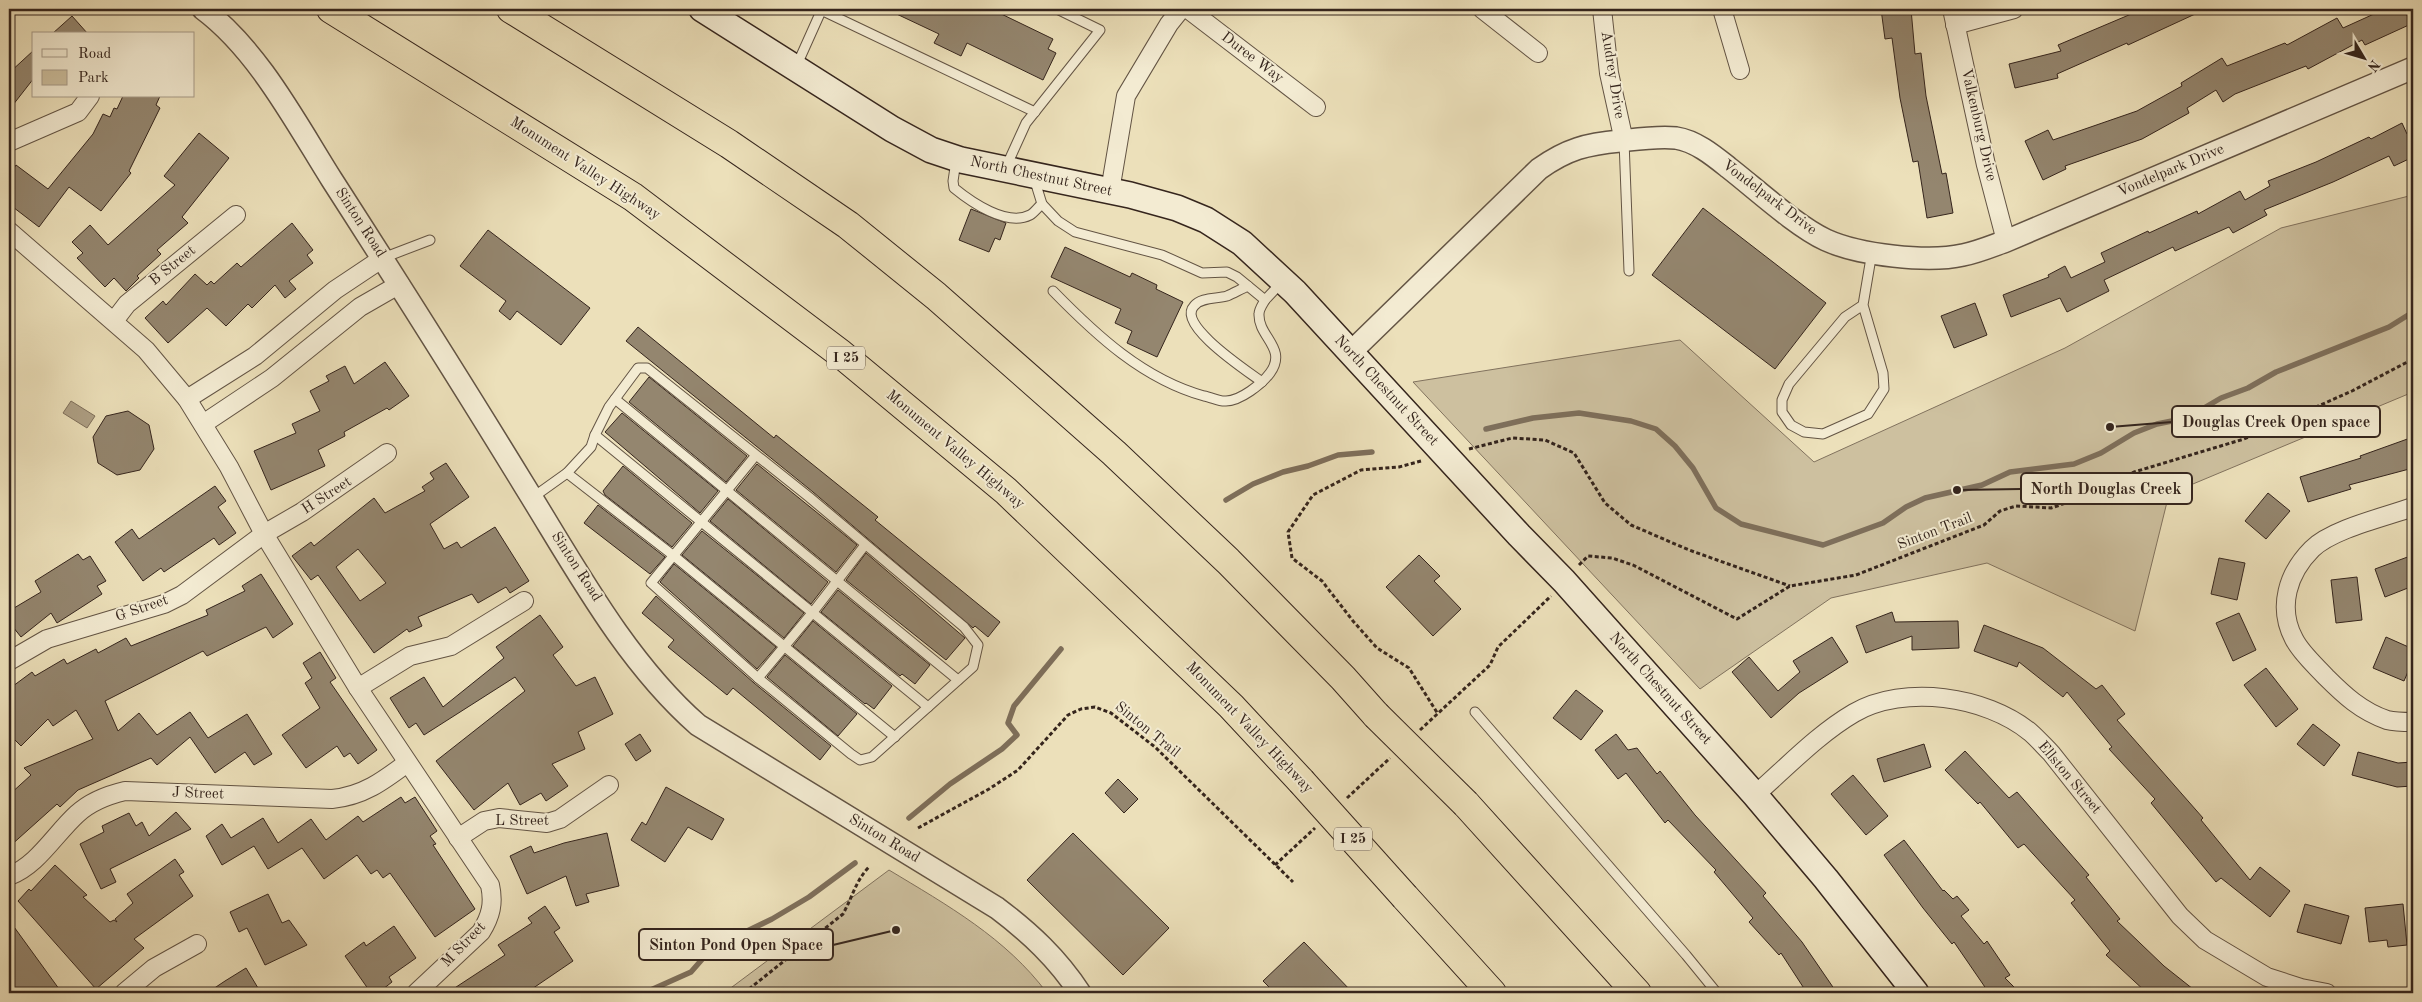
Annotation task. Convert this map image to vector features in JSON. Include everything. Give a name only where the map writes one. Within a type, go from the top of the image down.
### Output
[{"type":"highway","name":"Monument Valley Highway","points":[[332,9],[633,197],[841,354],[1006,491],[1231,706],[1492,993]]},
{"type":"highway","points":[[511,9],[729,144],[848,225],[936,296],[1114,453],[1228,561],[1343,678],[1376,715],[1466,804],[1638,993]]},
{"type":"main road","name":"North Chestnut Street","points":[[702,9],[795,69],[905,136],[956,159],[1110,191],[1170,206],[1206,220],[1242,242],[1284,280],[1350,353],[1564,580],[1755,795],[1826,879],[1916,993]]},
{"type":"street","name":"Sinton Road","points":[[203,9],[226,29],[257,66],[400,284],[532,498],[638,663],[682,711],[724,743],[997,908],[1038,940],[1060,964],[1080,993]]},
{"type":"street","points":[[1110,191],[1126,96],[1169,24],[1181,9]]},
{"type":"street","name":"Duree Way","points":[[1188,9],[1316,107]]},
{"type":"street","name":"Audrey Drive","points":[[1602,9],[1609,73],[1624,141]]},
{"type":"street","points":[[1722,9],[1740,70]]},
{"type":"street","points":[[1954,17],[2014,9]]},
{"type":"street","points":[[1492,12],[1538,53]]},
{"type":"street","name":"Valkenburg Drive","points":[[1954,17],[1986,166],[2006,241]]},
{"type":"street","name":"Vondelpark Drive","points":[[1350,353],[1539,169],[1555,157],[1573,148],[1654,138],[1678,138],[1714,156],[1806,228],[1826,240],[1848,247],[1907,258],[1934,259],[1964,255],[2006,241],[2413,68]]},
{"type":"street","points":[[9,142],[78,112],[88,98]]},
{"type":"street","name":"B Street","points":[[114,321],[127,304],[236,215]]},
{"type":"street","name":"M Street","points":[[9,231],[146,350],[187,399],[229,467],[264,534],[358,688],[490,885],[492,896],[489,919],[481,932],[416,993]]},
{"type":"street","points":[[187,399],[254,356],[335,290],[383,258]]},
{"type":"street","points":[[203,424],[272,378],[360,307],[400,284]]},
{"type":"street","name":"H Street","points":[[264,534],[302,512],[387,454]]},
{"type":"street","points":[[2413,507],[2328,537],[2312,549],[2295,569],[2292,576],[2287,590],[2286,614],[2294,639],[2310,660],[2345,697],[2364,710],[2389,721],[2413,722]]},
{"type":"street","name":"G Street","points":[[9,661],[47,639],[164,604],[182,595],[264,534]]},
{"type":"street","points":[[358,688],[410,656],[451,646],[524,601]]},
{"type":"street","name":"Ellston Street","points":[[1755,795],[1830,729],[1866,707],[1905,697],[1934,696],[1986,708],[2001,714],[2029,731],[2051,753],[2180,916],[2205,940],[2267,977],[2300,988],[2327,993]]},
{"type":"street","name":"J Street","points":[[9,876],[34,859],[78,813],[108,796],[125,791],[346,798],[373,788],[407,762]]},
{"type":"street","name":"L Street","points":[[458,838],[484,821],[499,818],[547,823],[560,819],[609,785]]},
{"type":"street","points":[[124,993],[154,968],[197,944]]},
{"type":"lane","points":[[1004,170],[1026,123],[1100,30],[1057,9]]},
{"type":"lane","points":[[795,69],[822,10],[1035,112]]},
{"type":"lane","points":[[1624,141],[1629,271]]},
{"type":"lane","points":[[956,159],[954,188],[984,209],[1013,218],[1030,215],[1042,204]]},
{"type":"lane","points":[[1033,176],[1042,204],[1058,221],[1075,232],[1162,255],[1202,273],[1227,272],[1265,300]]},
{"type":"lane","points":[[383,258],[430,240]]},
{"type":"lane","points":[[1863,305],[1845,317],[1789,384],[1782,400],[1782,412],[1792,425],[1804,432],[1823,434],[1868,414],[1884,389],[1882,373],[1863,305],[1872,251]]},
{"type":"lane","points":[[1053,291],[1089,327],[1136,364],[1190,392],[1227,402],[1254,390],[1270,373],[1276,359],[1275,350],[1260,322],[1259,312],[1265,300],[1284,280]]},
{"type":"lane","points":[[1248,286],[1225,296],[1199,302],[1192,307],[1191,314],[1196,324],[1214,347],[1262,382]]},
{"type":"lane","points":[[532,498],[567,472],[591,447],[594,434],[615,399],[638,368],[647,368],[756,455],[865,544],[972,636],[978,645],[972,667],[872,757],[860,760],[758,678],[651,583],[756,455]]},
{"type":"lane","points":[[615,399],[958,680]]},
{"type":"lane","points":[[594,434],[928,707]]},
{"type":"lane","points":[[567,472],[674,556],[895,737]]},
{"type":"lane","points":[[758,678],[837,582],[865,544]]},
{"type":"lane","points":[[1475,712],[1717,993]]},
{"type":"path","name":"Sinton Trail","points":[[1578,566],[1588,556],[1612,558],[1632,565],[1737,619],[1790,586],[1856,574],[1984,525],[2000,511],[2016,506],[2051,508],[2072,501],[2134,472],[2244,440],[2352,391],[2413,359]]},
{"type":"path","points":[[1468,449],[1512,438],[1545,440],[1574,453],[1605,503],[1631,525],[1689,550],[1790,586]]},
{"type":"path","points":[[1421,461],[1399,467],[1361,470],[1313,495],[1288,532],[1292,558],[1322,581],[1352,621],[1377,648],[1409,668],[1438,714]]},
{"type":"path","name":"Sinton Trail","points":[[918,828],[989,789],[1018,770],[1068,715],[1081,709],[1095,707],[1111,713],[1154,747],[1293,882]]},
{"type":"path","points":[[744,993],[843,914],[853,896],[860,877],[869,867]]},
{"type":"green space","points":[[2413,195],[2413,392],[2169,494],[2135,631],[1987,563],[1831,598],[1700,689],[1413,382],[1680,340],[1814,462],[2065,348],[2281,228]]},
{"type":"green space","points":[[889,870],[954,910],[994,939],[1031,973],[1047,993],[724,993]]},
{"type":"shaded area","points":[[71,401],[95,416],[87,428],[63,413]]},
{"type":"building","points":[[886,9],[991,9],[1053,39],[1048,49],[1056,53],[1043,80],[967,43],[961,56],[934,43],[939,34]]},
{"type":"building","points":[[1881,9],[1911,9],[1915,54],[1921,53],[1926,96],[1942,174],[1946,173],[1953,213],[1927,218],[1918,161],[1913,162],[1900,98],[1892,38],[1885,39]]},
{"type":"building","points":[[2143,9],[2206,9],[2128,45],[2127,43],[2057,74],[2058,78],[2015,88],[2009,64],[2061,51],[2058,45]]},
{"type":"building","points":[[2385,9],[2404,9],[2411,24],[2365,45],[2362,40],[2308,69],[2306,66],[2235,94],[2223,102],[2216,90],[2187,108],[2189,113],[2142,139],[2065,166],[2066,169],[2043,180],[2025,141],[2048,130],[2053,140],[2137,111],[2182,86],[2181,83],[2222,58],[2227,66],[2285,43],[2287,45],[2337,18],[2343,28]]},
{"type":"building","points":[[72,16],[86,32],[54,32]]},
{"type":"building","points":[[32,52],[32,81],[9,110],[9,73]]},
{"type":"building","points":[[122,98],[159,98],[156,105],[160,108],[129,171],[131,173],[101,211],[69,187],[39,227],[9,204],[9,176],[16,165],[48,189],[93,134],[103,114],[110,117],[114,108],[117,109]]},
{"type":"building","points":[[2402,123],[2407,134],[2413,131],[2413,157],[2394,166],[2389,156],[2333,182],[2264,210],[2267,215],[2233,233],[2229,227],[2175,251],[2173,247],[2104,280],[2109,291],[2067,312],[2060,298],[2011,317],[2003,295],[2049,277],[2048,275],[2065,266],[2071,278],[2105,262],[2101,253],[2197,211],[2198,214],[2240,191],[2245,200],[2270,186],[2268,181],[2316,162],[2369,137],[2371,139]]},
{"type":"building","points":[[199,133],[229,158],[182,217],[188,223],[157,250],[161,254],[137,276],[139,278],[126,291],[114,278],[105,287],[77,258],[83,253],[72,242],[90,225],[108,245],[175,185],[164,176]]},
{"type":"building","points":[[1703,208],[1826,303],[1775,369],[1652,275]]},
{"type":"building","points":[[971,209],[1006,223],[1000,240],[995,238],[989,252],[959,240]]},
{"type":"building","points":[[292,223],[313,250],[307,255],[313,263],[289,281],[296,289],[285,298],[275,285],[252,308],[248,304],[226,326],[207,308],[168,343],[145,318],[163,301],[166,305],[195,274],[207,285],[211,281],[214,284],[237,263],[241,267]]},
{"type":"building","points":[[488,230],[590,308],[561,345],[517,311],[510,320],[499,311],[506,301],[460,266]]},
{"type":"building","points":[[1065,247],[1130,277],[1132,273],[1157,285],[1156,289],[1183,302],[1157,357],[1127,343],[1132,331],[1115,323],[1121,309],[1051,277]]},
{"type":"building","points":[[1975,303],[1987,335],[1954,348],[1941,316]]},
{"type":"building","points":[[638,327],[774,438],[776,435],[878,517],[875,520],[1000,622],[988,637],[975,626],[973,628],[813,492],[626,341]]},
{"type":"building","points":[[385,362],[409,396],[389,410],[387,408],[344,432],[345,436],[318,450],[325,466],[271,490],[254,451],[296,433],[292,424],[320,411],[310,391],[329,381],[326,376],[345,366],[354,384]]},
{"type":"building","points":[[649,377],[747,456],[726,482],[629,402]]},
{"type":"building","points":[[128,411],[149,425],[154,449],[140,470],[117,475],[98,463],[93,437],[106,416]]},
{"type":"building","points":[[622,413],[718,491],[700,513],[605,432]]},
{"type":"building","points":[[2413,437],[2413,468],[2349,485],[2351,489],[2308,502],[2300,477],[2361,458],[2360,456]]},
{"type":"building","points":[[446,463],[469,497],[430,524],[444,549],[457,542],[461,548],[495,527],[529,581],[510,593],[506,587],[478,603],[472,594],[418,617],[422,626],[409,632],[407,629],[374,653],[318,575],[311,580],[292,556],[311,542],[314,546],[374,498],[385,513],[425,491],[422,487],[434,479],[430,473]],"holes":[[[358,549],[386,583],[360,601],[336,567]]]},
{"type":"building","points":[[757,464],[857,545],[836,572],[736,490]]},
{"type":"building","points":[[623,466],[692,523],[672,547],[605,495],[603,491]]},
{"type":"building","points":[[215,486],[226,501],[218,507],[236,533],[219,545],[214,538],[164,572],[161,568],[143,581],[115,542],[132,529],[139,539]]},
{"type":"building","points":[[2268,493],[2290,511],[2266,539],[2245,521]]},
{"type":"building","points":[[728,499],[828,582],[811,604],[710,521]]},
{"type":"building","points":[[598,505],[665,557],[650,574],[584,523]]},
{"type":"building","points":[[702,531],[804,613],[784,638],[682,555]]},
{"type":"building","points":[[866,553],[965,638],[946,660],[846,580]]},
{"type":"building","points":[[78,554],[83,560],[90,556],[106,581],[97,586],[102,594],[57,623],[51,613],[21,637],[9,622],[9,611],[41,592],[35,581]]},
{"type":"building","points":[[1419,555],[1440,576],[1434,581],[1461,609],[1433,636],[1386,587]]},
{"type":"building","points":[[2413,555],[2413,586],[2385,597],[2375,569]]},
{"type":"building","points":[[2219,558],[2245,563],[2237,600],[2211,594]]},
{"type":"building","points":[[674,564],[776,647],[757,669],[660,582]]},
{"type":"building","points":[[261,574],[293,624],[273,638],[266,627],[207,656],[203,651],[105,701],[118,731],[139,713],[157,735],[190,712],[208,738],[247,714],[272,754],[254,765],[245,752],[215,773],[190,737],[157,765],[151,758],[78,790],[60,807],[57,804],[9,847],[9,795],[31,775],[24,768],[93,739],[76,710],[53,726],[48,719],[21,746],[9,734],[9,689],[32,672],[35,676],[64,659],[67,664],[96,649],[98,653],[126,638],[131,646],[208,615],[206,610],[245,591],[242,586]]},
{"type":"building","points":[[2357,577],[2362,620],[2336,623],[2331,580]]},
{"type":"building","points":[[838,590],[930,665],[915,684],[902,674],[900,676],[821,612]]},
{"type":"building","points":[[656,596],[754,683],[831,746],[820,760],[733,688],[727,695],[668,647],[674,640],[642,613]]},
{"type":"building","points":[[1892,612],[1895,622],[1958,621],[1959,648],[1912,650],[1912,636],[1866,653],[1856,626]]},
{"type":"building","points":[[2239,613],[2256,650],[2233,661],[2216,623]]},
{"type":"building","points":[[540,615],[563,647],[553,655],[576,686],[595,677],[613,714],[578,732],[585,749],[552,764],[568,786],[546,801],[541,793],[520,805],[508,783],[474,810],[436,761],[525,691],[515,677],[424,735],[416,723],[409,728],[390,698],[424,677],[443,707],[504,658],[496,647]]},
{"type":"building","points":[[813,621],[892,686],[874,709],[865,704],[793,646]]},
{"type":"building","points":[[1984,625],[2043,648],[2096,689],[2102,685],[2125,714],[2117,720],[2203,818],[2201,820],[2250,880],[2260,867],[2290,891],[2270,917],[2221,878],[2216,882],[2151,803],[2155,799],[2109,749],[2112,747],[2067,692],[2063,697],[2019,662],[2017,667],[1974,651]]},
{"type":"building","points":[[1832,637],[1848,662],[1799,693],[1771,718],[1732,672],[1749,657],[1778,691],[1800,672],[1793,661]]},
{"type":"building","points":[[2386,637],[2413,649],[2413,660],[2404,681],[2373,668]]},
{"type":"building","points":[[320,652],[336,678],[330,682],[377,750],[358,764],[350,753],[344,757],[337,746],[306,768],[282,735],[320,708],[305,683],[312,678],[303,663]]},
{"type":"building","points":[[785,655],[857,714],[838,736],[767,677]]},
{"type":"building","points":[[2266,668],[2298,709],[2276,727],[2244,685]]},
{"type":"building","points":[[1576,690],[1603,711],[1581,740],[1553,718]]},
{"type":"building","points":[[2313,724],[2340,745],[2324,766],[2297,744]]},
{"type":"building","points":[[640,734],[651,751],[636,761],[625,744]]},
{"type":"building","points":[[1616,734],[1628,750],[1637,748],[1657,774],[1660,771],[1695,815],[1766,893],[1763,896],[1802,942],[1837,993],[1807,993],[1781,953],[1779,955],[1749,922],[1753,918],[1714,872],[1716,870],[1668,820],[1665,823],[1626,773],[1618,779],[1595,750]]},
{"type":"building","points":[[1924,744],[1931,767],[1884,782],[1877,759]]},
{"type":"building","points":[[1965,751],[2009,798],[2017,792],[2089,875],[2086,877],[2120,919],[2117,921],[2164,966],[2198,993],[2147,993],[2106,955],[2110,951],[2071,903],[2075,900],[2024,844],[2018,848],[1980,802],[1978,804],[1945,770]]},
{"type":"building","points":[[2358,752],[2398,763],[2413,762],[2413,786],[2397,787],[2352,775]]},
{"type":"building","points":[[1853,775],[1888,816],[1866,835],[1831,794]]},
{"type":"building","points":[[1118,779],[1138,799],[1124,813],[1105,793]]},
{"type":"building","points":[[666,787],[724,819],[712,840],[688,827],[665,862],[631,840],[642,822],[646,825]]},
{"type":"building","points":[[401,797],[405,803],[415,797],[437,831],[430,836],[436,844],[433,845],[475,909],[435,937],[390,873],[383,878],[377,870],[371,874],[357,855],[324,879],[302,848],[268,869],[254,846],[222,865],[206,836],[222,824],[231,838],[263,818],[278,843],[311,819],[326,840],[358,816],[363,822]]},
{"type":"building","points":[[176,812],[191,829],[110,869],[116,882],[101,889],[80,844],[104,832],[102,826],[129,813],[136,826],[142,822],[149,836]]},
{"type":"building","points":[[607,833],[619,886],[586,894],[589,902],[576,906],[566,876],[527,894],[510,856],[531,846],[534,853],[564,843]]},
{"type":"building","points":[[1073,833],[1169,928],[1123,975],[1027,880]]},
{"type":"building","points":[[1904,840],[1943,891],[1953,899],[1957,896],[1969,910],[1961,916],[1984,944],[1987,941],[2010,975],[2005,978],[2020,993],[1989,993],[1954,942],[1952,944],[1923,908],[1884,855]]},
{"type":"building","points":[[175,859],[184,872],[179,875],[193,896],[134,939],[144,948],[96,989],[18,901],[29,889],[31,891],[55,865],[87,895],[83,897],[110,922],[114,920],[117,922],[115,919],[133,903],[127,894]]},
{"type":"building","points":[[268,894],[282,923],[289,920],[307,945],[265,965],[247,928],[239,932],[230,912]]},
{"type":"building","points":[[2305,904],[2349,916],[2341,944],[2297,932]]},
{"type":"building","points":[[2403,904],[2407,945],[2388,947],[2387,940],[2369,942],[2365,908]]},
{"type":"building","points":[[545,906],[560,928],[554,932],[573,961],[526,993],[447,993],[505,955],[498,945],[532,923],[528,918]]},
{"type":"building","points":[[9,920],[62,993],[9,993]]},
{"type":"building","points":[[394,926],[416,958],[389,977],[392,982],[378,993],[371,993],[345,956],[364,942],[366,946]]},
{"type":"building","points":[[1304,942],[1353,993],[1275,993],[1263,981]]},
{"type":"building","points":[[246,968],[261,993],[207,993],[225,981]]},
{"type":"waterway","points":[[1486,429],[1533,418],[1579,413],[1631,421],[1656,429],[1675,446],[1693,468],[1716,508],[1741,524],[1823,545],[1883,523],[1906,507],[1925,498],[1982,485],[2010,472],[2074,464],[2101,453],[2134,433],[2157,424],[2187,418],[2221,398],[2248,388],[2276,372],[2389,327],[2413,312]]},
{"type":"waterway","points":[[1226,500],[1253,484],[1283,472],[1308,466],[1338,455],[1372,452]]},
{"type":"waterway","points":[[909,818],[950,784],[1002,749],[1017,735],[1008,723],[1014,706],[1061,649]]},
{"type":"waterway","points":[[644,993],[691,972],[712,948],[772,919],[809,897],[855,863]]},
{"type":"place","name":"Douglas Creek Open space","points":[[2110,427]]},
{"type":"place","name":"North Douglas Creek","points":[[1957,490]]},
{"type":"place","name":"Sinton Pond Open Space","points":[[896,930]]}]
